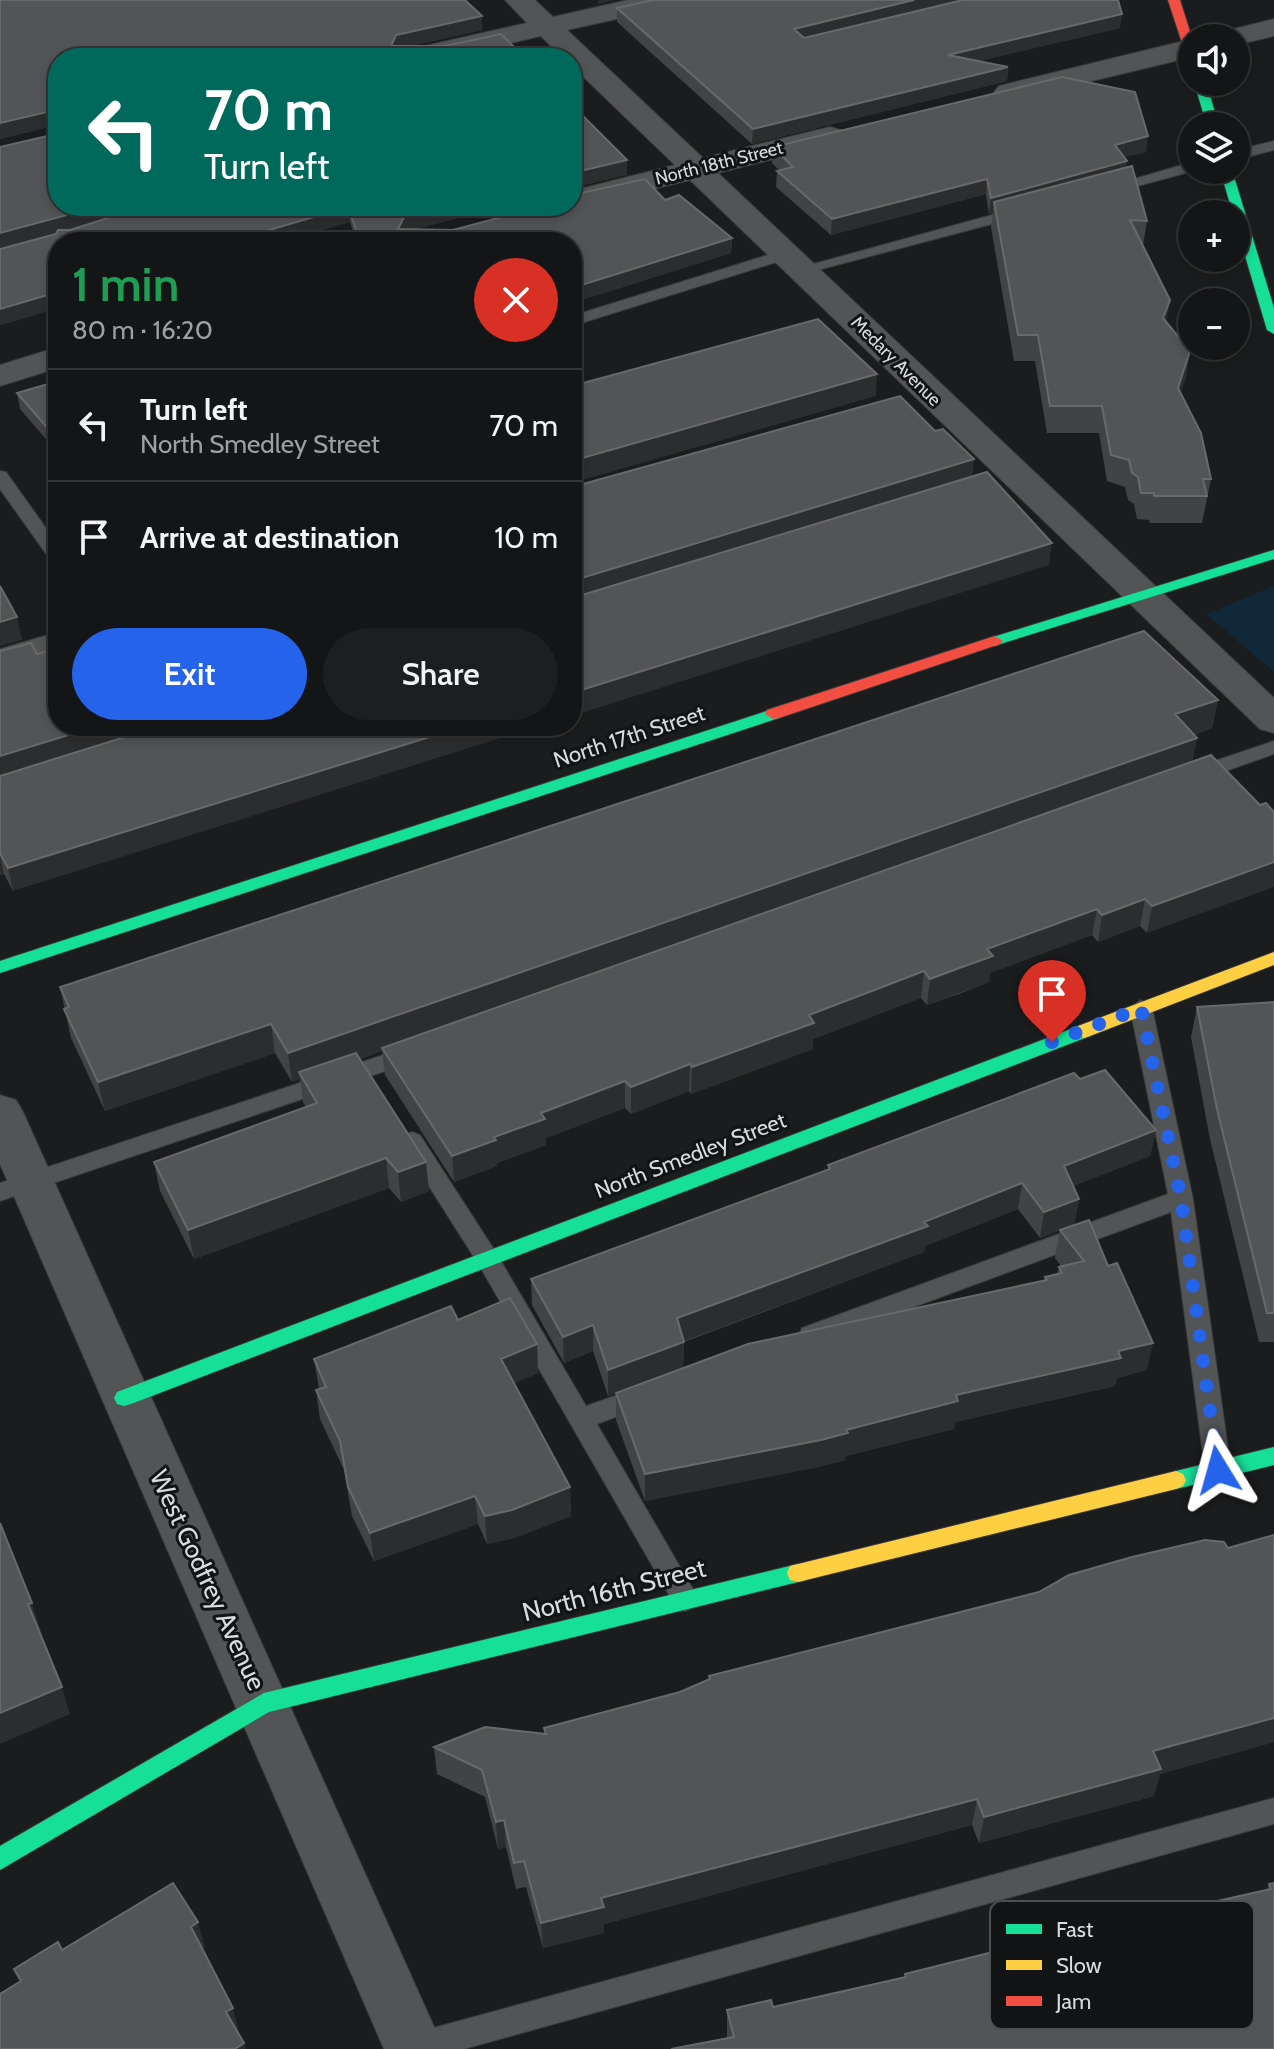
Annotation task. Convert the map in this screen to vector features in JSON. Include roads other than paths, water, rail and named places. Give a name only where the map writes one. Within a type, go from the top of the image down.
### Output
[{"type":"street","name":"Medary Avenue","points":[[519,0],[568,48]]},
{"type":"street","points":[[452,48],[665,0]]},
{"type":"street","points":[[1174,0],[1182,24]]},
{"type":"street","points":[[1250,33],[1274,27]]},
{"type":"street","points":[[975,101],[1178,53]]},
{"type":"street","name":"Medary Avenue","points":[[582,61],[699,168],[795,262],[915,399],[1143,593],[1274,720]]},
{"type":"street","name":"North 18th Street","points":[[582,197],[852,130]]},
{"type":"street","points":[[1230,184],[1274,330]]},
{"type":"street","points":[[0,376],[48,360]]},
{"type":"street","name":"North 17th Street","points":[[0,967],[1143,593],[1274,554]]},
{"type":"street","points":[[0,661],[48,647]]},
{"type":"street","name":"North Smedley Street","points":[[124,1398],[1274,958]]},
{"type":"street","name":"West Godfrey Avenue","points":[[0,1112],[16,1187],[124,1398],[264,1703],[412,2048]]},
{"type":"street","name":"North 16th Street","points":[[0,1859],[264,1703],[1274,1456]]},
{"type":"lane","points":[[1250,151],[1274,145]]},
{"type":"lane","points":[[1087,194],[1178,171]]},
{"type":"lane","points":[[582,318],[795,262],[1042,206]]},
{"type":"lane","points":[[0,476],[48,544]]},
{"type":"lane","points":[[1170,784],[1274,747]]},
{"type":"lane","points":[[1141,1008],[1181,1199],[1218,1470]]},
{"type":"lane","points":[[16,1187],[425,1048]]},
{"type":"lane","points":[[366,1069],[382,1094]]},
{"type":"lane","points":[[398,1120],[487,1258],[685,1599]]},
{"type":"lane","points":[[791,1342],[1181,1199]]},
{"type":"lane","points":[[581,1419],[671,1386]]},
{"type":"lane","points":[[412,2048],[1274,1811]]}]
